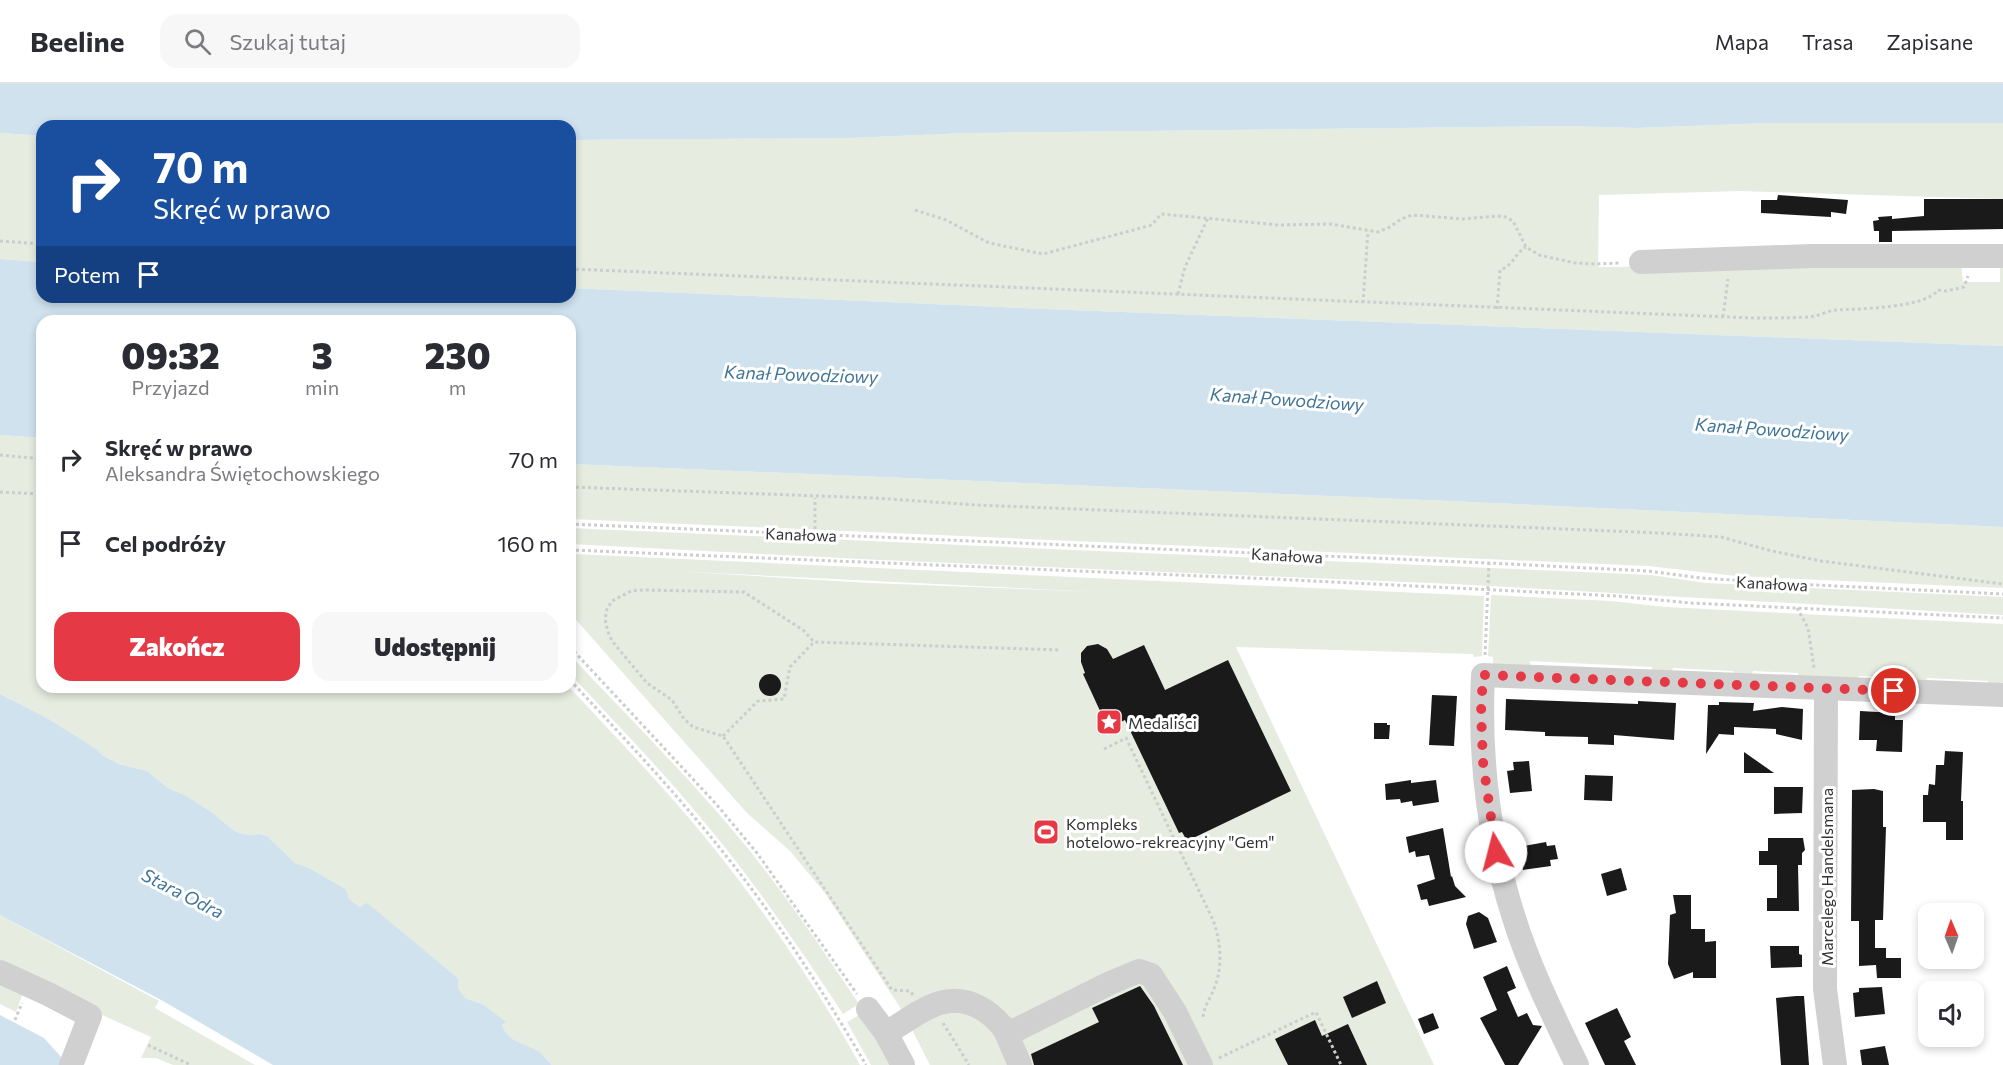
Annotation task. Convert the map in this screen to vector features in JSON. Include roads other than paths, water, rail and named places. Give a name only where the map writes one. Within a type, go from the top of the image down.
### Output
[{"type":"street","points":[[1641,262],[1823,256],[2003,256]]},
{"type":"street","points":[[1577,1065],[1548,1005],[1514,919],[1496,852],[1483,762],[1481,712],[1483,675],[2003,695]]},
{"type":"street","name":"Marcelego Handelsmana","points":[[1822,688],[1825,989],[1835,1065]]},
{"type":"street","points":[[1005,1030],[1016,1030],[1139,970],[1151,975],[1212,1059]]},
{"type":"street","points":[[0,972],[90,1016],[72,1062]]},
{"type":"street","points":[[886,1033],[928,1009],[950,1001],[979,1006],[991,1014],[1005,1030],[1020,1065]]},
{"type":"street","points":[[868,1009],[886,1033],[903,1065]]},
{"type":"water","points":[[0,84],[2003,84],[2003,123],[1769,123],[1636,128],[1569,126],[968,133],[851,138],[576,140],[576,120],[36,120],[36,136],[0,133]]},
{"type":"water","name":"Kanał Powodziowy","points":[[0,259],[36,262],[36,303],[576,303],[576,288],[2003,346],[2003,527],[576,464],[576,315],[36,315],[36,438],[0,435]]},
{"type":"water","name":"Stara Odra","points":[[0,694],[49,719],[119,764],[147,771],[168,788],[185,795],[239,833],[267,836],[295,863],[309,868],[346,889],[349,899],[360,907],[367,903],[459,979],[458,988],[465,998],[484,1005],[506,1022],[502,1025],[508,1035],[538,1051],[552,1065],[273,1065],[163,1001],[0,915]]},
{"type":"water","points":[[0,1015],[44,1038],[61,1057],[80,1065],[0,1065]]},
{"type":"place","name":"Medaliści","points":[[1109,722]]},
{"type":"place","name":"Kompleks hotelowo-rekreacyjny \"Gem\"","points":[[1046,832]]}]
